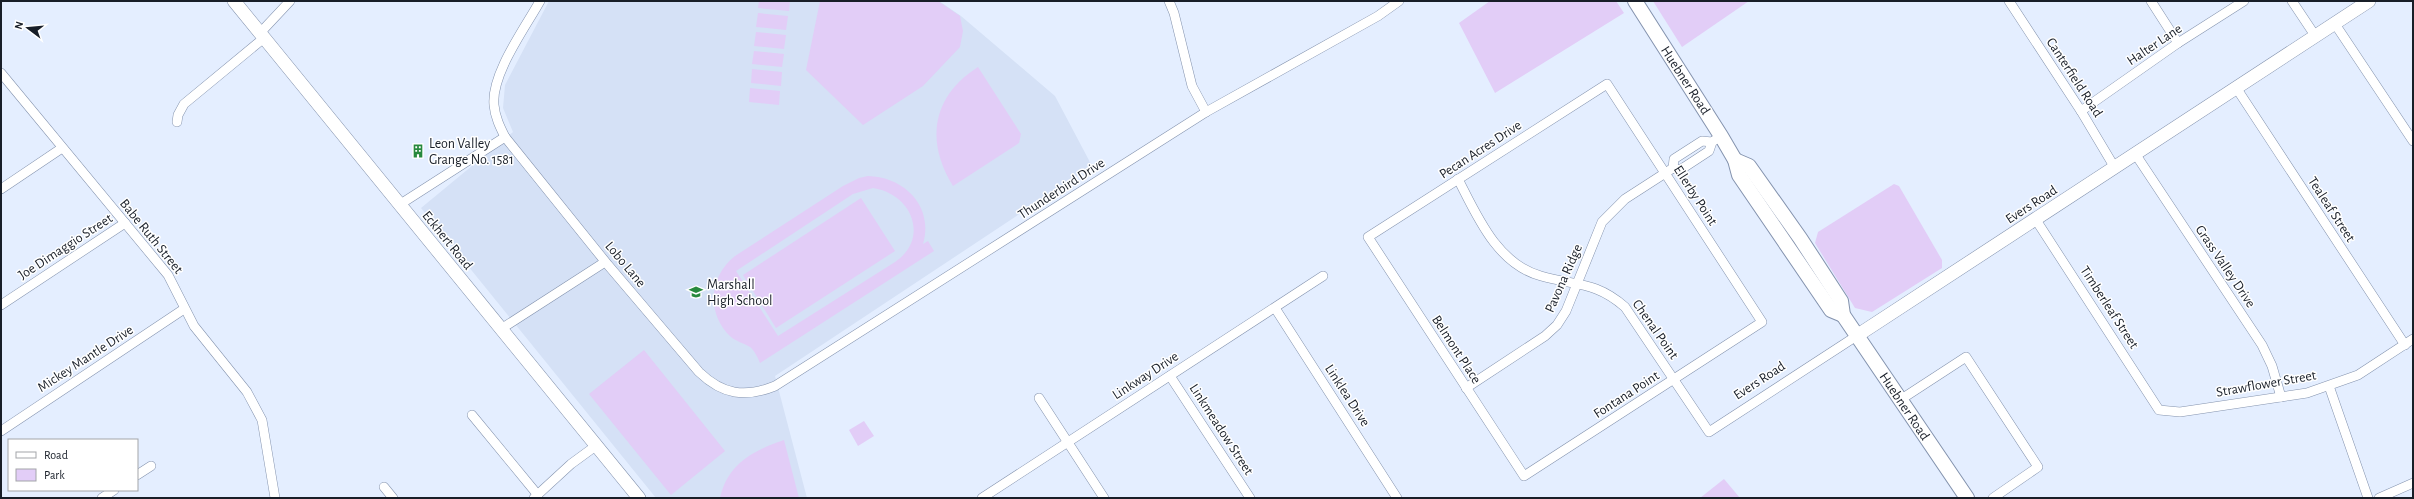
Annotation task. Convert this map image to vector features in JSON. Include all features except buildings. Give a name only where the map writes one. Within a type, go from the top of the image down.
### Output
[{"type":"main road","name":"Eckhert Road","points":[[234,1],[639,498]]},
{"type":"main road","name":"Huebner Road","points":[[1635,1],[1717,139],[1735,160],[1750,166],[1800,238],[1841,302],[1843,315],[1967,498]]},
{"type":"main road","name":"Evers Road","points":[[1858,335],[2237,89],[2369,1]]},
{"type":"street","points":[[177,122],[178,115],[184,104],[262,35],[290,1]]},
{"type":"street","name":"Lobo Lane","points":[[540,1],[498,80],[494,105],[498,123],[505,137],[605,262],[710,383],[723,390],[738,393]]},
{"type":"street","points":[[1168,1],[1174,13],[1192,86],[1206,112]]},
{"type":"street","name":"Thunderbird Drive","points":[[738,393],[755,393],[775,386],[1206,112],[1378,16],[1399,1]]},
{"type":"street","name":"Canterfield Road","points":[[2009,1],[2081,111],[2115,168]]},
{"type":"street","points":[[2151,1],[2178,43]]},
{"type":"street","name":"Halter Lane","points":[[2081,111],[2178,43],[2244,1]]},
{"type":"street","points":[[2292,1],[2316,37]]},
{"type":"street","points":[[2335,24],[2413,141]]},
{"type":"street","name":"Babe Ruth Street","points":[[1,74],[168,275],[194,326],[247,392],[258,410],[267,444],[275,498]]},
{"type":"street","name":"Ellerby Point","points":[[1607,84],[1762,322]]},
{"type":"street","name":"Pecan Acres Drive","points":[[1368,237],[1607,84]]},
{"type":"street","name":"Tealeaf Street","points":[[2237,89],[2405,345]]},
{"type":"street","points":[[399,205],[505,137]]},
{"type":"street","name":"Pavona Ridge","points":[[1466,388],[1546,336],[1562,318],[1602,222],[1625,199],[1673,168],[1674,159],[1702,141],[1717,139]]},
{"type":"street","points":[[1,189],[62,148]]},
{"type":"street","name":"Grass Valley Drive","points":[[2136,155],[2262,345],[2272,366],[2281,397]]},
{"type":"street","name":"Chenal Point","points":[[1458,179],[1480,220],[1499,249],[1513,262],[1538,276],[1577,283],[1606,292],[1625,307],[1675,379],[1709,432]]},
{"type":"street","name":"Timberleaf Street","points":[[2036,220],[2160,410]]},
{"type":"street","name":"Joe Dimaggio Street","points":[[1,305],[125,223]]},
{"type":"street","name":"Belmont Place","points":[[1368,237],[1524,476]]},
{"type":"street","points":[[501,329],[605,262]]},
{"type":"street","name":"Linkway Drive","points":[[982,498],[1323,276]]},
{"type":"street","name":"Linklea Drive","points":[[1275,308],[1397,498]]},
{"type":"street","name":"Mickey Mantle Drive","points":[[1,430],[184,309]]},
{"type":"street","name":"Fontana Point","points":[[1524,476],[1762,322]]},
{"type":"street","name":"Evers Road","points":[[1709,432],[1858,335]]},
{"type":"street","name":"Strawflower Street","points":[[2160,410],[2180,412],[2281,397],[2329,386],[2358,375],[2413,339]]},
{"type":"street","points":[[1900,400],[1966,357],[2038,467],[1993,498]]},
{"type":"street","name":"Linkmeadow Street","points":[[1170,376],[1250,498]]},
{"type":"street","points":[[2329,386],[2355,466],[2368,498]]},
{"type":"street","points":[[1039,398],[1104,498]]},
{"type":"street","points":[[472,415],[535,496],[597,446]]},
{"type":"street","points":[[138,474],[152,466]]},
{"type":"street","points":[[2379,498],[2413,482]]},
{"type":"street","points":[[384,487],[393,498]]},
{"type":"street","points":[[102,498],[112,491]]},
{"type":"shaded area","name":"Marshall High School","points":[[549,1],[939,1],[961,16],[1055,96],[1092,166],[775,376],[807,498],[656,498],[421,208],[513,132],[503,108],[505,85]]},
{"type":"green space","points":[[759,1],[790,1],[789,11],[758,8]]},
{"type":"green space","points":[[820,1],[938,1],[960,16],[963,31],[960,47],[923,86],[863,125],[806,70]]},
{"type":"green space","points":[[1490,1],[1616,1],[1624,13],[1495,93],[1459,23]]},
{"type":"green space","points":[[1653,1],[1749,1],[1682,47]]},
{"type":"green space","points":[[758,13],[788,16],[786,30],[756,27]]},
{"type":"green space","points":[[756,32],[786,35],[784,49],[754,46]]},
{"type":"green space","points":[[754,51],[784,54],[782,67],[752,64]]},
{"type":"green space","points":[[978,67],[1021,134],[1019,143],[953,186],[944,169],[939,152],[936,136],[938,120],[942,106],[951,92],[963,79]]},
{"type":"green space","points":[[752,69],[782,72],[781,86],[751,83]]},
{"type":"green space","points":[[750,88],[780,91],[779,105],[749,102]]},
{"type":"green space","points":[[868,176],[894,182],[905,188],[914,196],[920,206],[924,218],[925,230],[923,244],[928,241],[934,251],[760,363],[756,354],[751,348],[731,337],[723,328],[717,317],[714,307],[714,295],[720,274],[726,264],[735,256],[843,186],[859,178]],"holes":[[[873,188],[887,192],[898,199],[912,218],[914,230],[912,241],[906,252],[895,262],[778,336],[736,271],[853,194]]]},
{"type":"green space","points":[[1894,184],[1899,186],[1942,260],[1942,268],[1872,312],[1855,308],[1815,243],[1818,232]]},
{"type":"green space","points":[[861,198],[895,251],[776,328],[743,275]]},
{"type":"green space","points":[[644,350],[725,451],[671,495],[589,394]]},
{"type":"green space","points":[[864,421],[874,436],[858,446],[849,430]]},
{"type":"green space","points":[[784,440],[799,498],[720,498],[724,486],[735,467],[762,448]]},
{"type":"green space","points":[[1724,479],[1740,498],[1700,498]]},
{"type":"place","name":"Leon Valley Grange No. 1581","points":[[418,151]]},
{"type":"place","name":"Marshall High School","points":[[696,292]]}]
